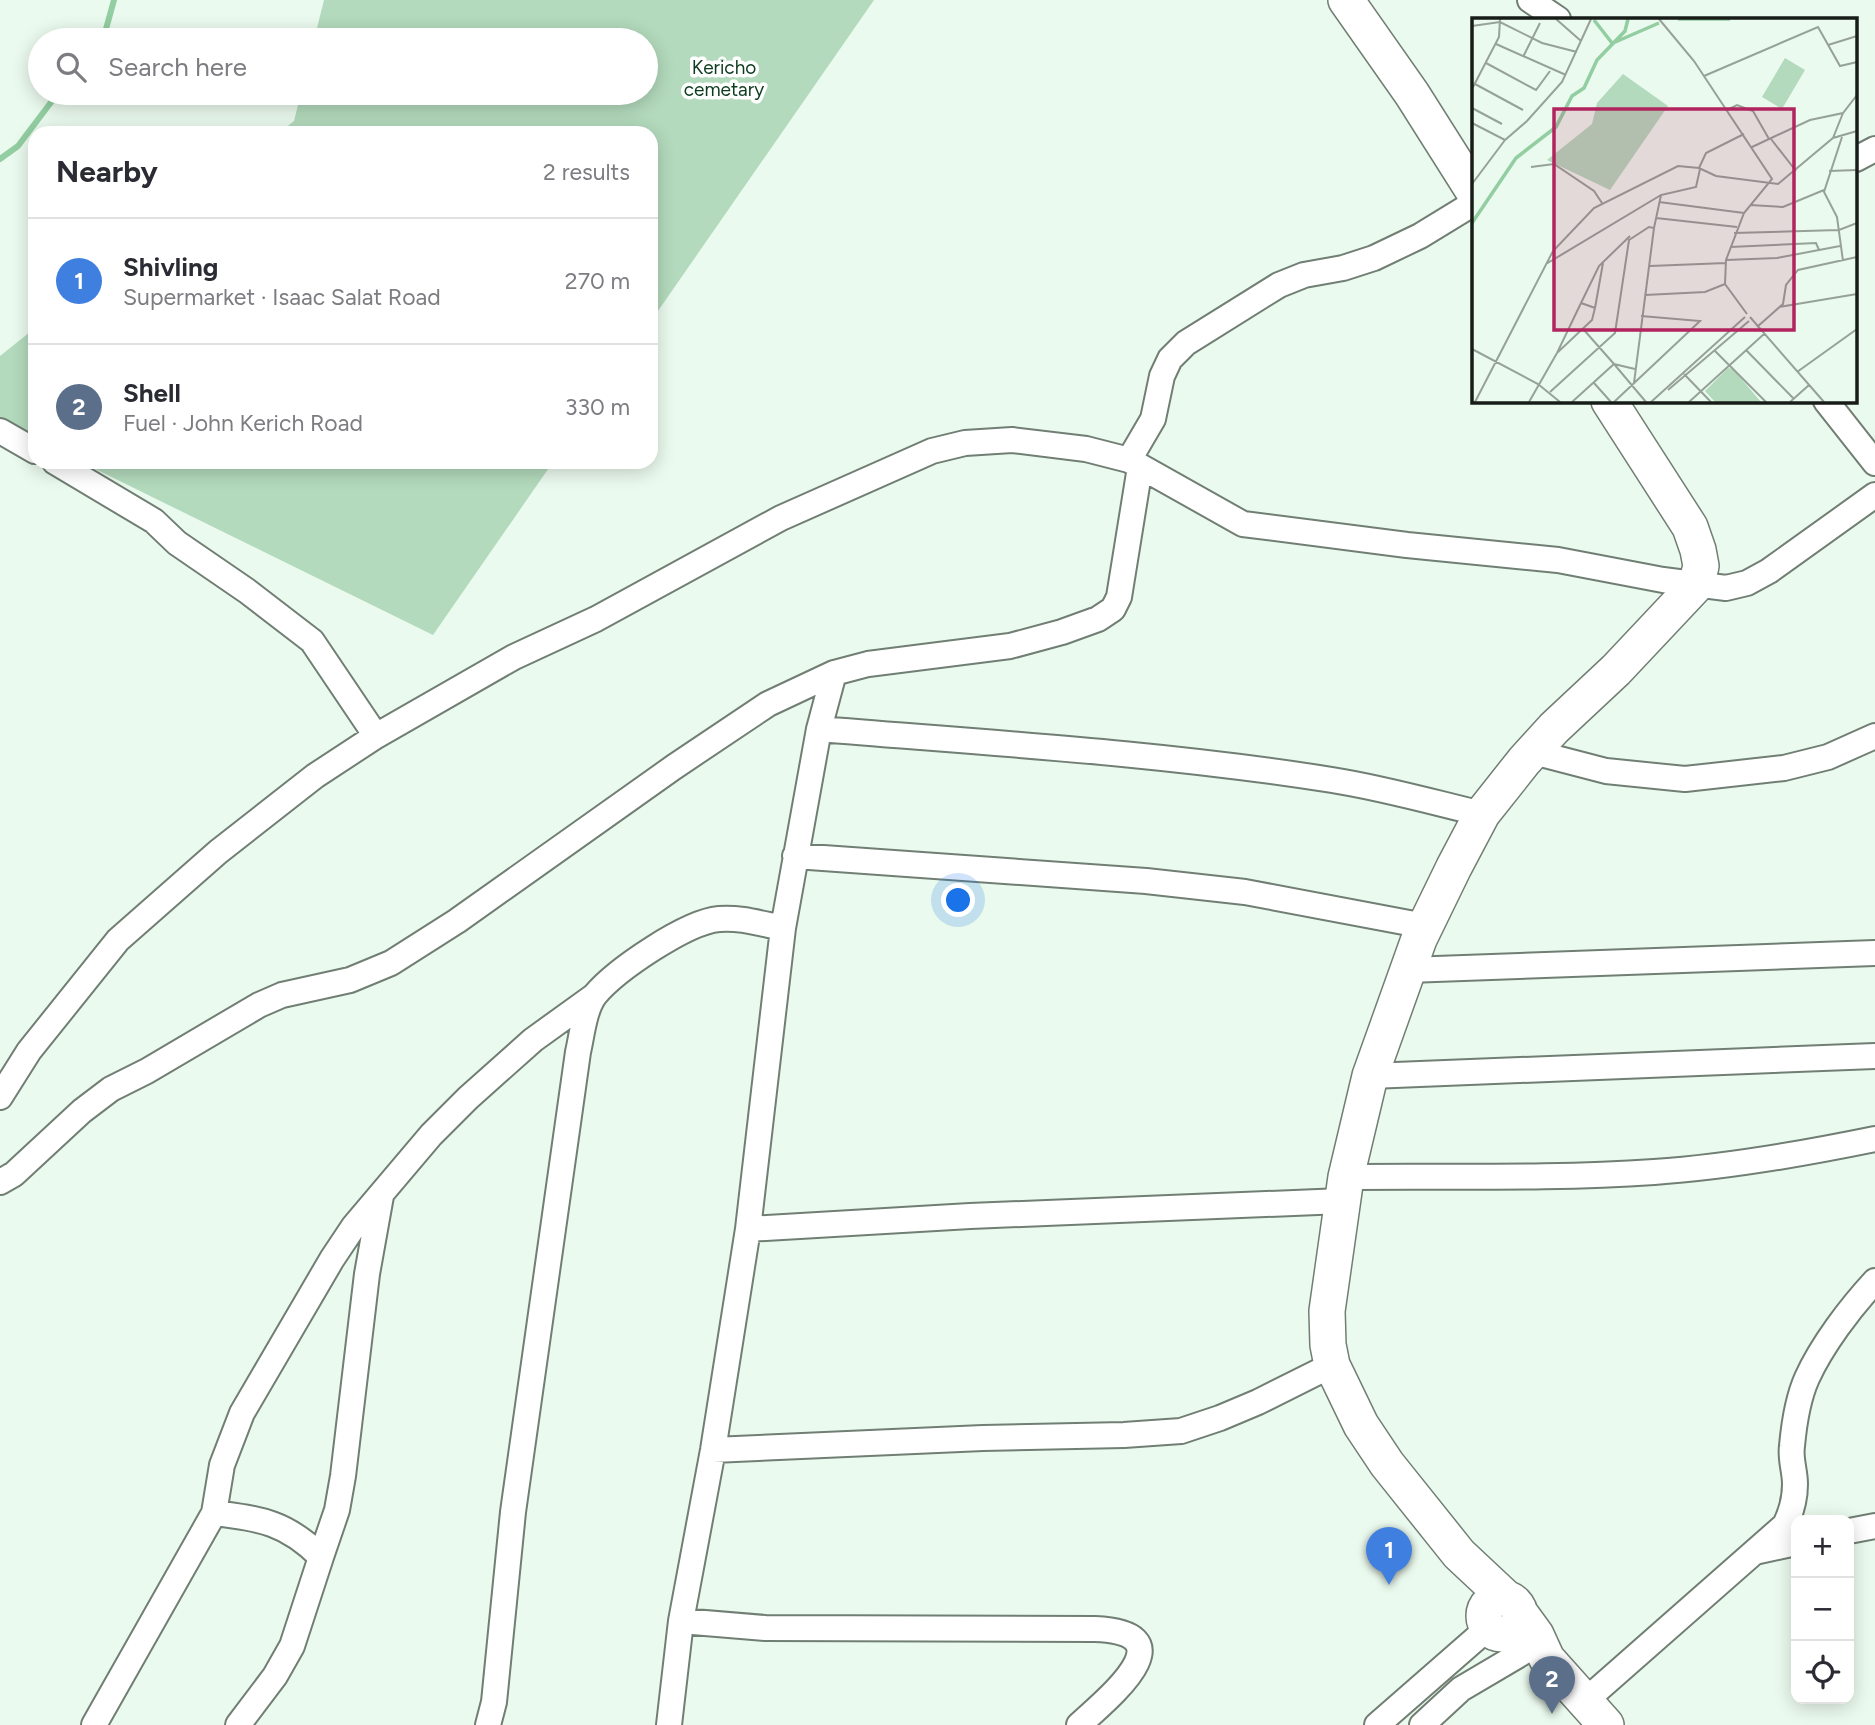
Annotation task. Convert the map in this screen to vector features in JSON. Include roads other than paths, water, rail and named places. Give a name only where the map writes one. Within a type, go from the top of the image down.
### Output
[{"type":"street","points":[[1530,0],[1557,18]]},
{"type":"street","points":[[1353,2],[1472,189]]},
{"type":"street","points":[[1857,158],[1875,149]]},
{"type":"street","points":[[0,1182],[14,1174],[82,1111],[111,1089],[147,1071],[259,1005],[282,995],[350,980],[391,963],[457,921],[674,767],[768,704],[834,673],[868,664],[1010,646],[1062,632],[1109,613],[1119,597],[1135,464],[1153,419],[1162,376],[1170,359],[1186,343],[1279,285],[1304,275],[1343,268],[1374,258],[1420,236],[1472,205]]},
{"type":"street","points":[[1610,402],[1690,527],[1701,566],[1696,585],[1616,670],[1533,752],[1482,814],[1424,926],[1370,1076],[1344,1189],[1327,1311],[1328,1345],[1332,1365],[1361,1425],[1387,1464],[1459,1554],[1509,1629],[1596,1713],[1785,1525],[1795,1484],[1791,1449],[1800,1399],[1807,1378],[1858,1299],[1875,1281]]},
{"type":"street","points":[[1827,402],[1875,463]]},
{"type":"street","points":[[0,431],[28,446]]},
{"type":"street","points":[[0,1097],[29,1051],[118,940],[270,809],[315,776],[376,736],[514,657],[596,619],[781,518],[932,451],[965,443],[1012,440],[1086,449],[1135,464],[1243,524],[1407,545],[1558,560],[1726,588],[1747,583],[1769,571],[1875,495]]},
{"type":"street","points":[[67,469],[154,521],[177,543],[247,591],[312,641],[376,736]]},
{"type":"street","points":[[668,1725],[681,1621],[713,1450],[748,1229],[783,928],[818,729],[834,673]]},
{"type":"street","points":[[818,729],[1167,757],[1333,780],[1482,814]]},
{"type":"street","points":[[1533,752],[1606,771],[1685,779],[1784,768],[1828,757],[1875,736]]},
{"type":"street","points":[[795,856],[1120,879],[1245,892],[1424,926]]},
{"type":"street","points":[[94,1725],[214,1513],[222,1465],[242,1413],[354,1226],[431,1135],[533,1040],[658,945],[692,926],[717,919],[738,919],[783,928]]},
{"type":"street","points":[[1408,970],[1875,953]]},
{"type":"street","points":[[488,1725],[494,1702],[513,1512],[578,1052],[594,996]]},
{"type":"street","points":[[1370,1076],[1875,1056]]},
{"type":"street","points":[[748,1229],[970,1216],[1526,1176],[1654,1172],[1788,1156],[1875,1139]]},
{"type":"street","points":[[238,1725],[275,1676],[292,1646],[337,1510],[381,1196]]},
{"type":"street","points":[[713,1450],[1181,1431],[1258,1402],[1332,1365]]},
{"type":"street","points":[[214,1513],[253,1517],[286,1528],[304,1540],[321,1557]]},
{"type":"street","points":[[1854,1530],[1875,1526]]},
{"type":"street","points":[[1758,1551],[1791,1543]]},
{"type":"street","points":[[681,1621],[765,1628],[1095,1629],[1125,1633],[1135,1641],[1139,1650],[1140,1659],[1136,1668],[1080,1725]]},
{"type":"street","points":[[1377,1725],[1509,1629]]},
{"type":"street","points":[[1422,1725],[1461,1689],[1509,1629]]},
{"type":"waterway","points":[[106,28],[114,0]]},
{"type":"waterway","points":[[33,126],[49,105]]},
{"type":"waterway","points":[[0,159],[18,146],[28,133]]},
{"type":"place","name":"Shivling","points":[[1389,1585]]},
{"type":"place","name":"Shell","points":[[1552,1714]]},
{"type":"park label","name":"Kericho cemetary","points":[[724,78]]}]
